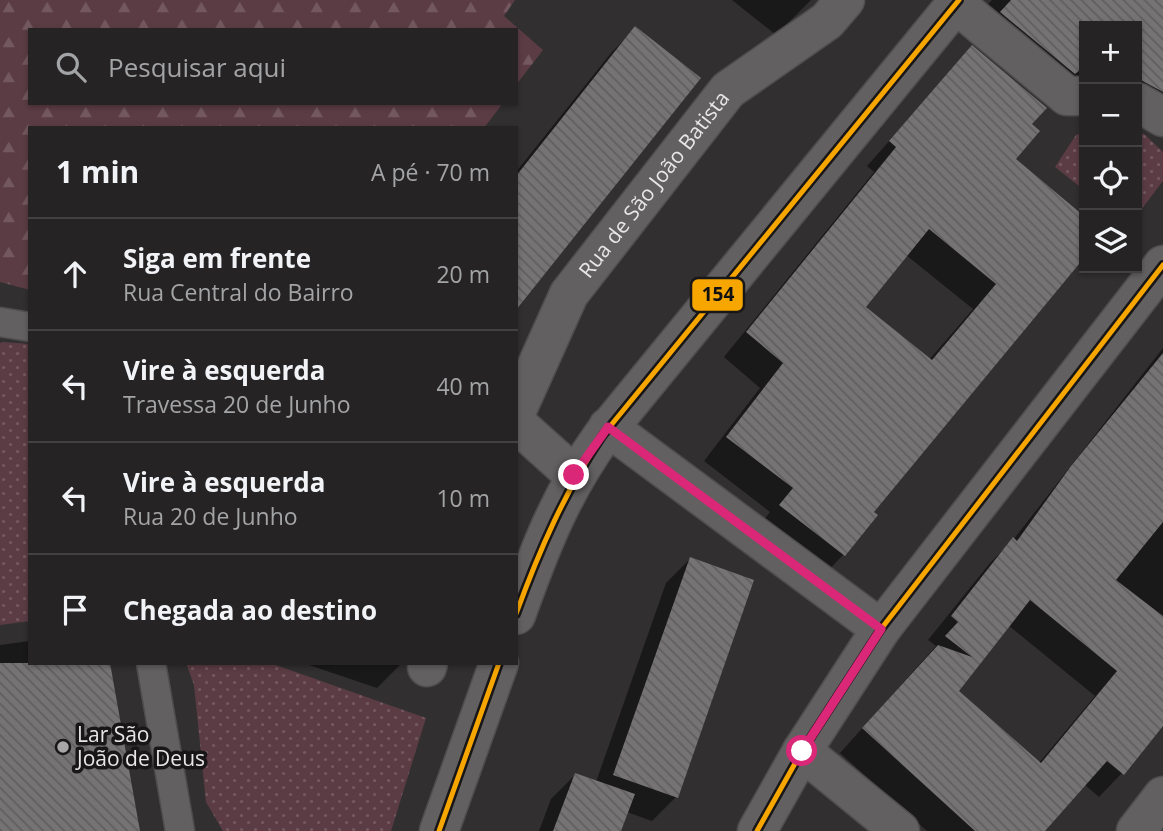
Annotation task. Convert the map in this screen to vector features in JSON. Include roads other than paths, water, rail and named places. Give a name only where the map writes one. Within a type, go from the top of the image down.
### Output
[{"type":"street","name":"Rua de São João Batista","points":[[518,408],[569,294],[728,90],[827,22],[845,0]]},
{"type":"street","points":[[518,610],[540,550],[574,475],[608,427],[958,2],[1067,96],[1079,96]]},
{"type":"street","points":[[1142,105],[1163,117]]},
{"type":"street","points":[[757,831],[802,751],[881,629],[1163,265]]},
{"type":"street","points":[[518,426],[574,475]]},
{"type":"street","points":[[608,427],[881,629]]},
{"type":"street","points":[[439,831],[498,665]]},
{"type":"street","points":[[802,751],[900,831]]},
{"type":"street","points":[[1136,831],[1163,796]]},
{"type":"lane","points":[[0,322],[28,327]]},
{"type":"lane","points":[[151,665],[180,831]]},
{"type":"place","name":"Lar São João de Deus","points":[[63,747]]}]
